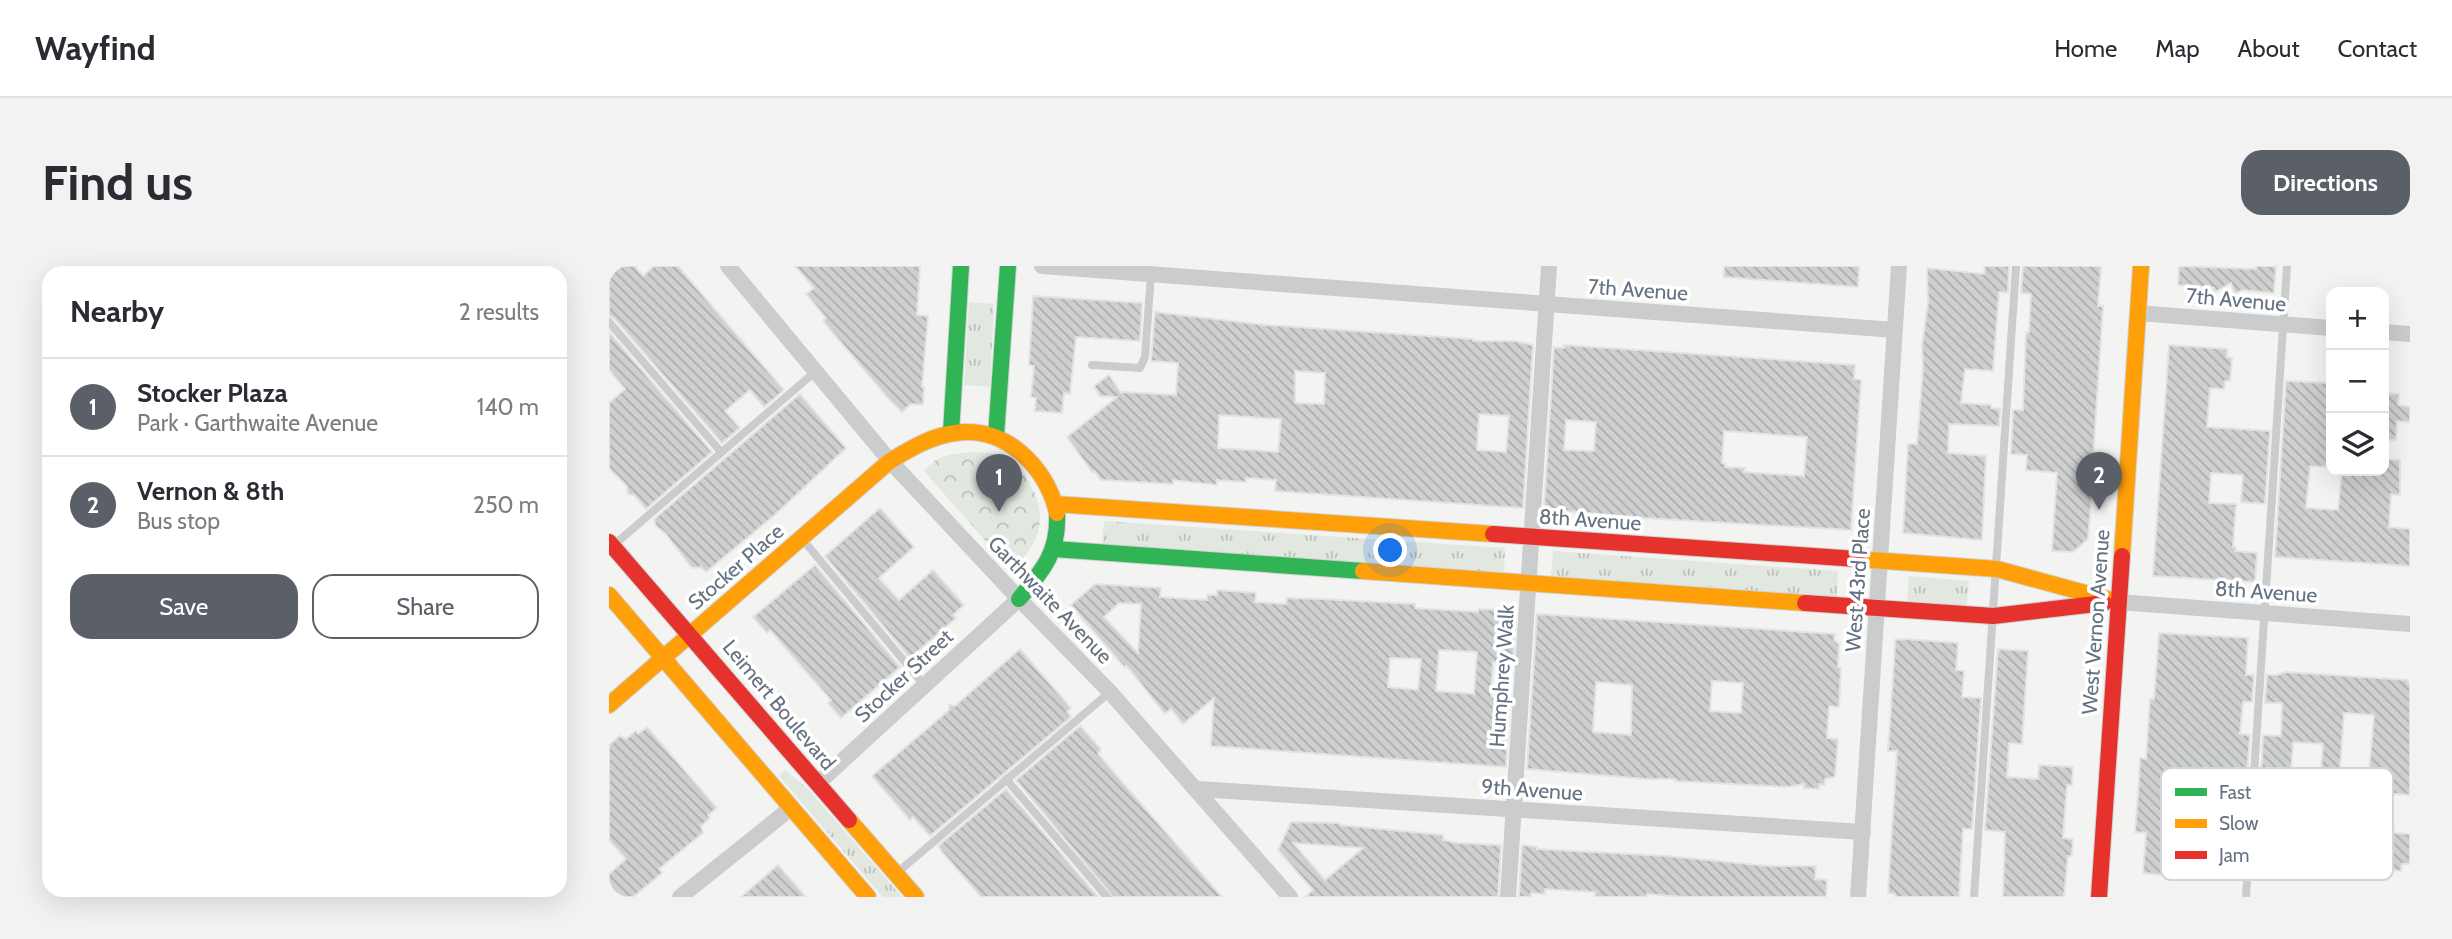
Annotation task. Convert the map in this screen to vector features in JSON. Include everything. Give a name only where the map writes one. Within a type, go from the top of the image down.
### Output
[{"type":"street","name":"Garthwaite Avenue","points":[[728,266],[890,461],[1110,692],[1198,789],[1290,897]]},
{"type":"street","points":[[961,266],[951,433],[973,432],[996,436],[1017,449],[1033,463],[1055,504],[1054,549],[1019,599]]},
{"type":"street","points":[[996,436],[1008,266]]},
{"type":"street","name":"7th Avenue","points":[[1042,266],[1895,330]]},
{"type":"street","points":[[1532,537],[1549,266]]},
{"type":"street","name":"West 43rd Place","points":[[1859,897],[1899,266]]},
{"type":"street","name":"West Vernon Avenue","points":[[2099,897],[2141,266]]},
{"type":"street","name":"7th Avenue","points":[[2138,313],[2326,328]]},
{"type":"street","points":[[2389,332],[2410,334]]},
{"type":"street","name":"Stocker Place","points":[[609,705],[890,461],[929,440],[951,433]]},
{"type":"street","name":"8th Avenue","points":[[1055,504],[1997,569],[2118,602]]},
{"type":"street","name":"Humphrey Walk","points":[[1508,897],[1532,537]]},
{"type":"street","name":"Leimert Boulevard","points":[[611,544],[916,897]]},
{"type":"street","name":"8th Avenue","points":[[1054,549],[1993,616],[2118,602],[2410,624]]},
{"type":"street","points":[[609,596],[868,897]]},
{"type":"street","name":"Stocker Street","points":[[817,783],[1019,599]]},
{"type":"street","name":"9th Avenue","points":[[1198,789],[1863,832]]},
{"type":"street","points":[[682,896],[791,808]]},
{"type":"lane","points":[[1974,897],[2016,266]]},
{"type":"lane","points":[[2254,768],[2287,266]]},
{"type":"lane","points":[[1092,365],[1140,368],[1145,357],[1151,274]]},
{"type":"lane","points":[[609,322],[721,452]]},
{"type":"lane","points":[[611,544],[815,371]]},
{"type":"lane","points":[[802,538],[925,686]]},
{"type":"lane","points":[[896,874],[1110,692]]},
{"type":"lane","points":[[1006,779],[1107,897]]},
{"type":"green space","points":[[969,302],[994,304],[990,387],[964,385]]},
{"type":"green space","points":[[980,452],[996,455],[1017,468],[1037,499],[1040,523],[1037,535],[1030,550],[1012,571],[924,471],[942,457]]},
{"type":"green space","points":[[1104,521],[1505,548],[1504,573],[1102,546]]},
{"type":"green space","points":[[1553,551],[1838,571],[1837,597],[1551,576]]},
{"type":"green space","points":[[1909,576],[1969,581],[1967,606],[1907,601]]},
{"type":"green space","points":[[785,770],[808,789],[902,897],[883,897],[779,776]]},
{"type":"building","points":[[609,266],[635,266],[643,276],[654,266],[678,266],[784,390],[764,407],[750,390],[725,411],[740,428],[722,443],[614,318],[609,316]]},
{"type":"building","points":[[795,266],[920,266],[917,315],[928,316],[923,405],[911,404],[902,412],[887,397],[823,321],[826,318],[806,294],[814,288]]},
{"type":"building","points":[[1724,266],[1859,266],[1858,287],[1724,277]]},
{"type":"building","points":[[1985,266],[2009,266],[2008,293],[1999,292],[1993,371],[1965,369],[1961,403],[1991,405],[1991,408],[2000,409],[1999,426],[1949,424],[1948,453],[1986,456],[1982,540],[1903,533],[1908,444],[1917,444],[1923,369],[1922,345],[1928,303],[1927,268],[1984,274]]},
{"type":"building","points":[[2023,266],[2101,266],[2098,306],[2103,306],[2088,539],[2073,552],[2052,551],[2057,473],[2026,470],[2027,455],[2011,454],[2013,410],[2023,410],[2026,332],[2029,332],[2031,294],[2021,293]]},
{"type":"building","points":[[2179,266],[2256,269],[2256,266],[2276,266],[2274,293],[2242,290],[2235,294],[2231,283],[2215,292],[2214,288],[2178,285]]},
{"type":"building","points":[[1033,296],[1142,303],[1140,341],[1076,337],[1070,394],[1064,393],[1062,413],[1035,411],[1036,398],[1031,397],[1034,366],[1029,365]]},
{"type":"building","points":[[1155,312],[1265,325],[1473,341],[1514,341],[1533,345],[1523,508],[1275,491],[1276,480],[1246,478],[1246,482],[1217,480],[1217,485],[1173,480],[1173,484],[1101,480],[1067,437],[1117,397],[1100,396],[1094,386],[1109,375],[1121,393],[1176,395],[1178,363],[1151,361]],"holes":[[[1295,371],[1325,373],[1324,404],[1295,403]],[[1479,414],[1509,416],[1506,452],[1477,450]],[[1219,415],[1281,419],[1278,452],[1218,448]]]},
{"type":"building","points":[[609,332],[712,452],[646,509],[634,495],[628,494],[627,486],[609,468],[609,403],[625,389],[609,370]]},
{"type":"building","points":[[1564,345],[1855,365],[1854,379],[1861,380],[1851,530],[1644,518],[1544,509],[1554,347],[1564,348]],"holes":[[[1566,420],[1596,422],[1594,451],[1564,450]],[[1724,431],[1807,437],[1804,476],[1744,472],[1745,468],[1725,467],[1726,464],[1722,463]]]},
{"type":"building","points":[[2169,345],[2227,349],[2227,357],[2232,358],[2230,381],[2225,381],[2224,389],[2210,388],[2207,427],[2270,431],[2265,504],[2241,502],[2243,475],[2211,473],[2209,503],[2236,504],[2233,547],[2236,547],[2235,551],[2257,553],[2255,582],[2153,576]]},
{"type":"building","points":[[2286,381],[2326,383],[2326,467],[2310,466],[2306,508],[2338,510],[2341,476],[2389,476],[2389,459],[2400,460],[2400,495],[2391,494],[2389,527],[2410,529],[2410,566],[2275,557]]},
{"type":"building","points":[[2389,393],[2399,394],[2398,405],[2410,407],[2410,422],[2397,421],[2396,440],[2389,440]]},
{"type":"building","points":[[800,394],[846,448],[777,513],[706,572],[701,567],[692,568],[665,533],[656,526],[654,519]]},
{"type":"building","points":[[880,508],[914,547],[879,578],[899,600],[933,570],[964,605],[953,615],[956,618],[910,658],[825,556]]},
{"type":"building","points":[[815,565],[900,667],[841,718],[828,703],[831,700],[770,630],[767,633],[753,617]]},
{"type":"building","points":[[1095,584],[1161,588],[1160,597],[1207,600],[1207,595],[1217,595],[1217,590],[1256,593],[1255,602],[1286,604],[1287,598],[1321,599],[1415,604],[1415,608],[1478,612],[1479,609],[1499,610],[1499,618],[1516,619],[1513,663],[1493,662],[1491,695],[1510,698],[1506,767],[1211,746],[1214,698],[1183,724],[1171,709],[1165,714],[1131,671],[1126,666],[1125,668],[1071,605]],"holes":[[[1119,603],[1141,604],[1138,653],[1104,617]],[[1439,650],[1477,652],[1474,694],[1436,691]],[[1390,658],[1421,659],[1418,690],[1388,687]]]},
{"type":"building","points":[[1537,614],[1835,634],[1834,640],[1839,644],[1838,667],[1841,668],[1839,707],[1829,706],[1827,738],[1838,739],[1835,777],[1825,779],[1825,785],[1819,784],[1819,789],[1804,788],[1804,784],[1788,787],[1675,781],[1676,779],[1527,769]],"holes":[[[1712,681],[1743,683],[1741,713],[1710,711]],[[1596,682],[1632,685],[1631,735],[1593,732]]]},
{"type":"building","points":[[2159,633],[2248,638],[2246,675],[2254,675],[2252,702],[2243,702],[2240,734],[2250,735],[2248,768],[2161,768],[2161,875],[2143,873],[2146,833],[2135,832],[2140,758],[2146,759],[2150,699],[2154,699]]},
{"type":"building","points":[[1895,640],[1958,643],[1956,670],[1964,671],[1962,697],[1981,698],[1972,829],[1963,829],[1959,897],[1895,897],[1895,894],[1888,893],[1897,751],[1888,751]]},
{"type":"building","points":[[1020,649],[1071,708],[1067,712],[1071,717],[930,836],[913,817],[910,820],[872,776],[949,710],[949,705],[955,706]]},
{"type":"building","points":[[1998,649],[2028,651],[2022,744],[2009,743],[2007,777],[2038,779],[2039,765],[2073,767],[2072,785],[2067,785],[2063,838],[2073,839],[2072,856],[2068,856],[2064,897],[2003,897],[2005,832],[1985,830]]},
{"type":"building","points":[[2285,672],[2408,680],[2410,795],[2393,794],[2393,768],[2369,768],[2374,715],[2344,713],[2340,768],[2321,768],[2323,744],[2293,742],[2291,768],[2262,768],[2263,735],[2281,736],[2282,703],[2265,703],[2267,675]]},
{"type":"building","points":[[1080,726],[1101,749],[1098,754],[1222,897],[1113,897],[1016,780]]},
{"type":"building","points":[[647,727],[717,808],[701,826],[703,833],[659,869],[662,873],[633,897],[609,897],[609,874],[626,859],[609,840],[609,745],[620,736],[626,739]]},
{"type":"building","points":[[1006,789],[1098,897],[981,897],[943,853],[938,846]]},
{"type":"building","points":[[1291,822],[1340,823],[1443,835],[1443,840],[1457,843],[1501,845],[1498,897],[1305,897],[1313,890],[1278,850]],"holes":[[[1293,843],[1363,848],[1325,880]]]},
{"type":"building","points":[[2393,833],[2410,834],[2410,864],[2402,864],[2401,871],[2393,870]]},
{"type":"building","points":[[1522,845],[1537,849],[1667,856],[1768,866],[1816,866],[1815,879],[1827,880],[1826,897],[1685,897],[1647,894],[1647,897],[1595,897],[1595,892],[1545,889],[1545,894],[1531,893],[1531,897],[1519,897]]},
{"type":"building","points":[[778,865],[806,897],[741,897]]},
{"type":"traffic: fast","points":[[951,433],[961,266]]},
{"type":"traffic: fast","points":[[996,436],[1008,266]]},
{"type":"traffic: fast","points":[[1019,599],[1048,560],[1055,539],[1057,513]]},
{"type":"traffic: fast","points":[[1054,549],[1363,571]]},
{"type":"traffic: slow","points":[[2122,556],[2141,266]]},
{"type":"traffic: slow","points":[[609,705],[890,461],[929,440],[955,433],[973,432],[1007,443],[1034,465],[1052,496],[1057,513]]},
{"type":"traffic: slow","points":[[1055,504],[1493,534]]},
{"type":"traffic: slow","points":[[1857,559],[1997,569],[2118,602]]},
{"type":"traffic: slow","points":[[1363,571],[1805,603]]},
{"type":"traffic: slow","points":[[609,595],[868,897]]},
{"type":"traffic: slow","points":[[849,820],[916,897]]},
{"type":"traffic: jam","points":[[1493,534],[1857,559]]},
{"type":"traffic: jam","points":[[609,542],[849,820]]},
{"type":"traffic: jam","points":[[2099,897],[2122,556]]},
{"type":"traffic: jam","points":[[1805,603],[1993,616],[2104,603]]},
{"type":"place","name":"Vernon & 8th","points":[[2099,510]]},
{"type":"place","name":"Stocker Plaza","points":[[999,512]]}]
